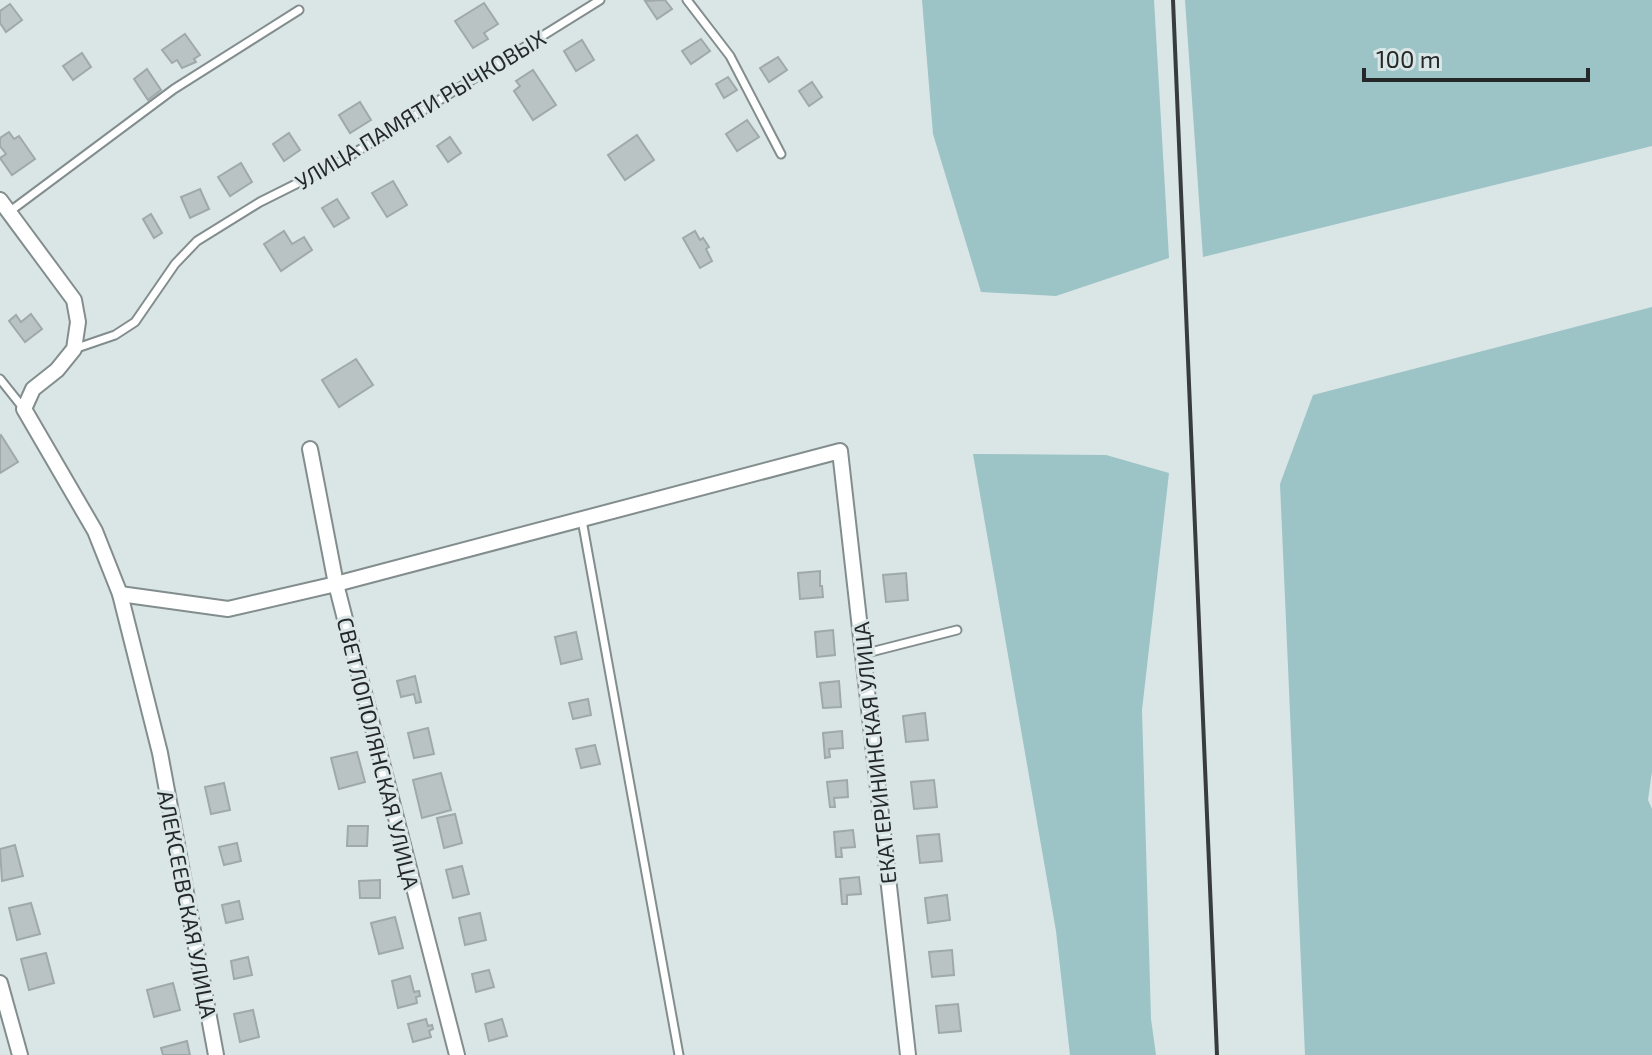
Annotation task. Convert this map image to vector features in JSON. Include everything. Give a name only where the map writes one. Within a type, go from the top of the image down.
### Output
[{"type":"street","points":[[5,206],[74,300],[78,322],[74,349],[57,370],[33,389],[24,409]]},
{"type":"street","name":"АЛЕКСЕЕВСКАЯ УЛИЦА","points":[[24,409],[95,531],[120,594],[160,753],[216,1055]]},
{"type":"street","name":"СВЕТЛОПОЛЯНСКАЯ УЛИЦА","points":[[310,449],[336,584],[457,1055]]},
{"type":"street","name":"ЕКАТЕРИНИНСКАЯ УЛИЦА","points":[[581,518],[840,451],[908,1055]]},
{"type":"street","points":[[120,594],[228,609],[336,584],[581,518]]},
{"type":"street","points":[[0,983],[20,1055]]},
{"type":"lane","name":"УЛИЦА ПАМЯТИ РЫЧКОВЫХ","points":[[74,349],[115,335],[135,322],[175,264],[197,241],[260,202],[340,162],[600,0]]},
{"type":"lane","points":[[687,0],[730,56],[781,154]]},
{"type":"lane","points":[[5,206],[174,89],[299,10]]},
{"type":"lane","points":[[0,379],[24,409]]},
{"type":"lane","points":[[581,518],[679,1055]]},
{"type":"lane","points":[[863,654],[957,630]]},
{"type":"shaded area","points":[[922,0],[1154,0],[1169,258],[1056,296],[981,292],[933,134]]},
{"type":"shaded area","points":[[1185,0],[1652,0],[1652,146],[1203,257]]},
{"type":"shaded area","points":[[1652,307],[1652,771],[1648,800],[1652,809],[1652,1055],[1305,1055],[1280,484],[1313,395]]},
{"type":"shaded area","points":[[973,454],[1106,455],[1169,473],[1142,710],[1151,1019],[1156,1055],[1070,1055],[1056,931]]},
{"type":"building","points":[[665,0],[672,9],[657,19],[645,1]]},
{"type":"building","points":[[484,3],[498,24],[484,33],[488,39],[473,48],[455,21]]},
{"type":"building","points":[[10,4],[22,20],[6,32],[0,23],[0,11]]},
{"type":"building","points":[[185,34],[200,55],[194,59],[196,62],[182,68],[177,60],[172,63],[162,50]]},
{"type":"building","points":[[701,39],[710,51],[691,64],[682,51]]},
{"type":"building","points":[[582,40],[594,60],[576,71],[564,51]]},
{"type":"building","points":[[82,53],[91,67],[73,80],[63,66]]},
{"type":"building","points":[[778,57],[787,70],[769,82],[760,68]]},
{"type":"building","points":[[147,69],[161,90],[148,100],[134,79]]},
{"type":"building","points":[[533,70],[556,105],[533,120],[514,91],[520,86],[516,81]]},
{"type":"building","points":[[728,77],[737,90],[724,98],[716,84]]},
{"type":"building","points":[[812,82],[822,97],[809,106],[799,91]]},
{"type":"building","points":[[360,102],[371,120],[350,133],[339,115]]},
{"type":"building","points":[[747,120],[759,137],[737,151],[726,134]]},
{"type":"building","points":[[9,132],[14,139],[19,136],[35,159],[12,175],[0,158],[6,154],[0,146],[0,138]]},
{"type":"building","points":[[289,133],[300,150],[284,161],[273,144]]},
{"type":"building","points":[[637,135],[654,160],[625,180],[608,155]]},
{"type":"building","points":[[450,137],[461,153],[448,162],[437,146]]},
{"type":"building","points":[[241,163],[252,182],[230,196],[218,177]]},
{"type":"building","points":[[393,181],[407,205],[387,217],[372,193]]},
{"type":"building","points":[[200,189],[209,209],[190,218],[181,197]]},
{"type":"building","points":[[337,199],[349,218],[334,227],[322,208]]},
{"type":"building","points":[[151,214],[162,233],[154,238],[143,219]]},
{"type":"building","points":[[284,231],[292,244],[304,237],[312,250],[281,271],[264,244]]},
{"type":"building","points":[[695,231],[709,247],[706,249],[712,261],[700,268],[683,238]]},
{"type":"building","points":[[31,314],[42,329],[25,342],[9,321],[16,315],[21,322]]},
{"type":"building","points":[[356,359],[373,385],[339,407],[322,380]]},
{"type":"building","points":[[0,436],[18,462],[0,473]]},
{"type":"building","points":[[820,571],[823,597],[800,599],[798,573]]},
{"type":"building","points":[[906,573],[908,600],[886,602],[883,575]]},
{"type":"building","points":[[833,630],[835,655],[817,657],[815,632]]},
{"type":"building","points":[[576,632],[582,659],[561,664],[555,637]]},
{"type":"building","points":[[415,676],[421,702],[416,703],[414,694],[401,697],[397,681]]},
{"type":"building","points":[[839,681],[841,707],[823,708],[820,683]]},
{"type":"building","points":[[588,699],[591,715],[573,719],[569,703]]},
{"type":"building","points":[[925,713],[928,740],[906,742],[903,716]]},
{"type":"building","points":[[428,728],[434,754],[414,758],[408,733]]},
{"type":"building","points":[[842,731],[843,748],[829,749],[830,757],[825,758],[823,733]]},
{"type":"building","points":[[595,745],[600,764],[581,768],[576,749]]},
{"type":"building","points":[[357,752],[365,782],[339,789],[331,758]]},
{"type":"building","points":[[441,773],[451,810],[422,818],[413,780]]},
{"type":"building","points":[[847,780],[848,797],[834,798],[835,807],[830,807],[827,782]]},
{"type":"building","points":[[934,780],[937,807],[914,809],[911,782]]},
{"type":"building","points":[[224,783],[230,810],[211,814],[205,787]]},
{"type":"building","points":[[455,814],[462,843],[444,848],[437,818]]},
{"type":"building","points":[[348,826],[368,826],[367,846],[347,846]]},
{"type":"building","points":[[853,830],[855,847],[841,848],[842,857],[836,857],[834,832]]},
{"type":"building","points":[[939,834],[942,861],[920,863],[917,836]]},
{"type":"building","points":[[237,843],[241,861],[224,865],[219,847]]},
{"type":"building","points":[[15,845],[23,876],[2,881],[0,849]]},
{"type":"building","points":[[462,866],[469,894],[453,898],[446,870]]},
{"type":"building","points":[[859,877],[861,894],[847,895],[847,904],[842,904],[840,879]]},
{"type":"building","points":[[380,880],[380,898],[360,898],[359,881]]},
{"type":"building","points":[[947,895],[950,920],[928,923],[925,898]]},
{"type":"building","points":[[239,901],[243,919],[226,923],[222,905]]},
{"type":"building","points":[[31,903],[40,934],[17,940],[9,908]]},
{"type":"building","points":[[480,913],[486,940],[465,945],[459,918]]},
{"type":"building","points":[[395,917],[403,948],[379,954],[371,923]]},
{"type":"building","points":[[952,950],[954,975],[932,977],[929,952]]},
{"type":"building","points":[[46,953],[54,983],[29,990],[21,959]]},
{"type":"building","points":[[248,957],[252,975],[234,979],[231,961]]},
{"type":"building","points":[[489,970],[494,987],[476,992],[472,974]]},
{"type":"building","points":[[410,976],[414,992],[419,991],[420,996],[416,997],[417,1003],[398,1008],[392,981]]},
{"type":"building","points":[[173,983],[180,1010],[154,1017],[147,990]]},
{"type":"building","points":[[958,1004],[961,1031],[939,1033],[936,1006]]},
{"type":"building","points":[[253,1010],[259,1037],[240,1042],[234,1014]]},
{"type":"building","points":[[426,1019],[428,1026],[432,1025],[433,1029],[429,1031],[431,1037],[413,1042],[408,1024]]},
{"type":"building","points":[[502,1019],[507,1036],[489,1041],[485,1024]]},
{"type":"building","points":[[187,1041],[190,1055],[163,1055],[161,1048]]},
{"type":"railway","points":[[1173,0],[1217,1055]]}]
